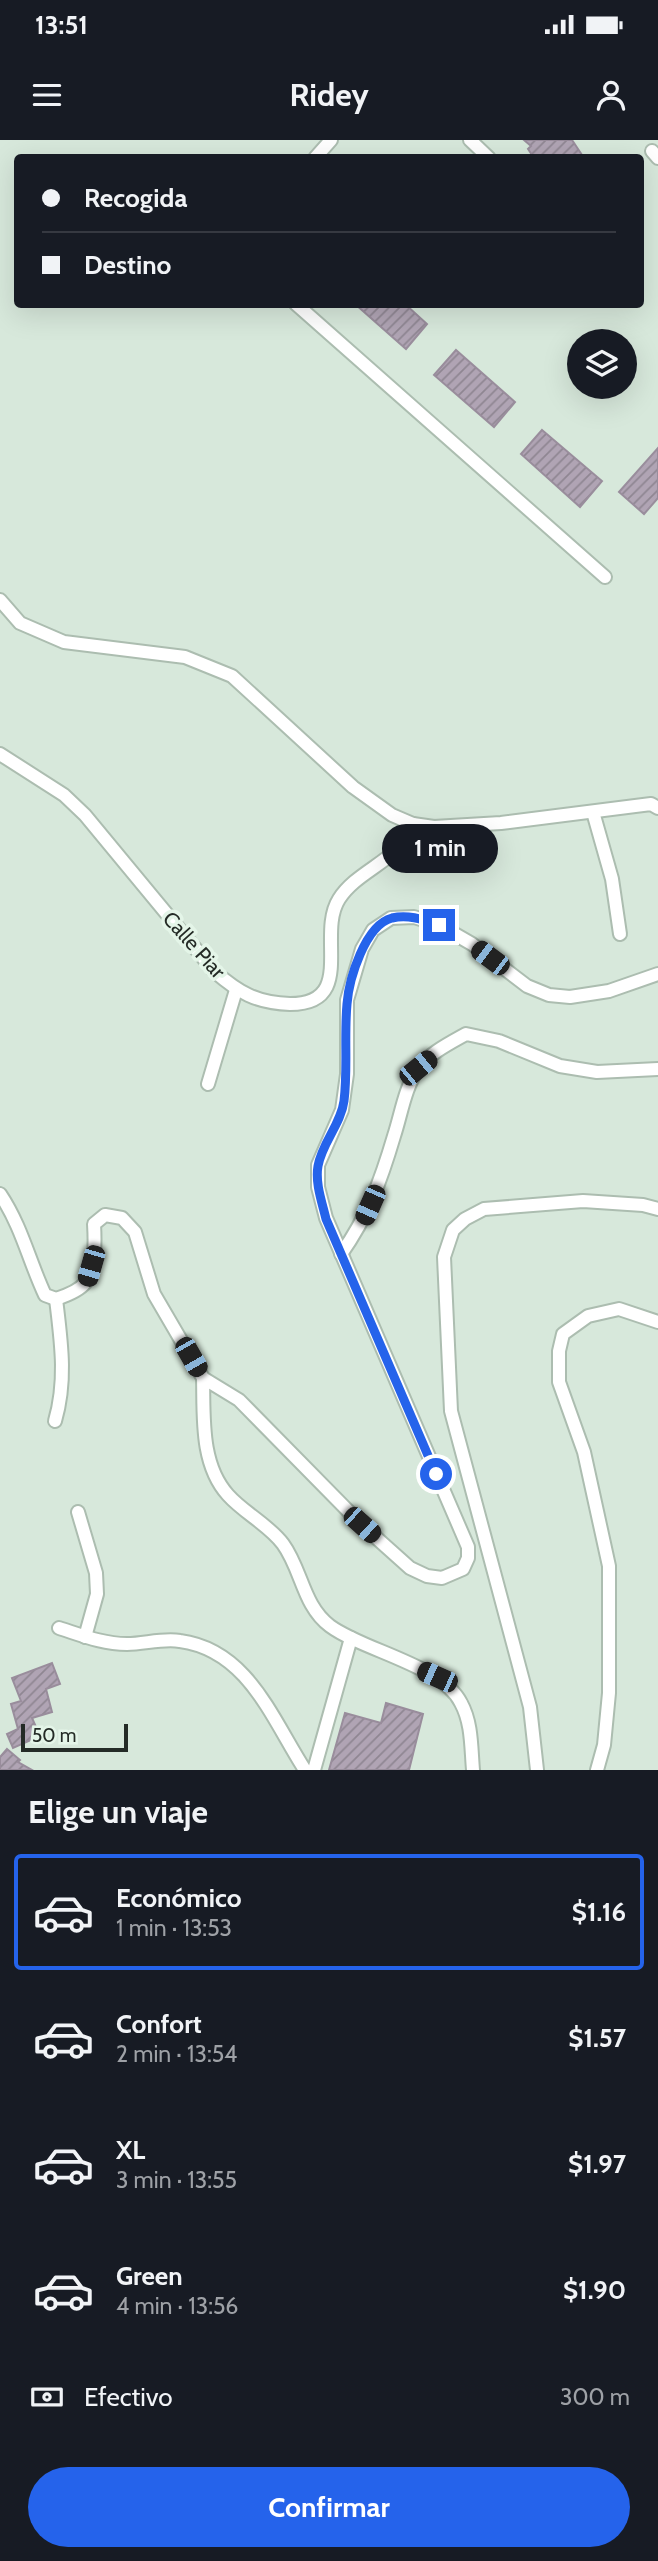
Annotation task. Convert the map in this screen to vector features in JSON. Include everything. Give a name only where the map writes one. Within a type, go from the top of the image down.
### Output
[{"type":"street","points":[[319,154],[331,140]]},
{"type":"street","points":[[470,140],[485,154]]},
{"type":"street","points":[[301,308],[605,578]]},
{"type":"street","points":[[0,600],[20,623],[64,642],[185,657],[232,676],[353,787],[392,814],[413,824],[435,827],[500,823],[651,804],[658,808]]},
{"type":"street","name":"Calle Piar","points":[[0,754],[64,795],[85,815],[214,971],[236,990],[264,1002],[292,1004],[312,1001],[323,994],[330,980],[332,921],[338,900],[351,884],[387,859],[409,837],[413,824]]},
{"type":"street","points":[[593,811],[612,879],[620,934]]},
{"type":"street","points":[[0,1194],[26,1242],[36,1277],[46,1295],[56,1299],[70,1294],[86,1283],[96,1250],[94,1224],[105,1215],[122,1218],[135,1232],[155,1294],[204,1378],[239,1400],[362,1525],[410,1568],[427,1576],[442,1578],[463,1569],[468,1558],[468,1547],[326,1219],[318,1187],[318,1165],[342,1110],[347,1074],[347,1000],[362,948],[373,930],[391,918],[414,917],[439,925],[471,944],[527,986],[549,995],[570,997],[609,991],[658,974]]},
{"type":"street","points":[[208,1084],[236,990]]},
{"type":"street","points":[[341,1254],[361,1226],[380,1184],[410,1085],[418,1068],[442,1048],[466,1034],[499,1041],[560,1066],[597,1072],[658,1069]]},
{"type":"street","points":[[537,1770],[530,1707],[451,1411],[444,1257],[453,1230],[465,1219],[484,1209],[583,1200],[643,1205],[658,1209]]},
{"type":"street","points":[[55,1421],[62,1399],[64,1356],[56,1299]]},
{"type":"street","points":[[597,1770],[604,1745],[609,1693],[609,1566],[584,1452],[559,1382],[559,1351],[563,1334],[588,1316],[619,1309],[658,1322]]},
{"type":"street","points":[[204,1378],[204,1430],[212,1466],[227,1493],[282,1542],[295,1563],[310,1604],[329,1625],[351,1638],[437,1677],[460,1701],[471,1733],[473,1770]]},
{"type":"street","points":[[78,1512],[96,1573],[97,1594],[85,1637]]},
{"type":"street","points":[[59,1628],[85,1637],[125,1644],[178,1640],[206,1647],[232,1662],[253,1683],[305,1770]]},
{"type":"street","points":[[314,1770],[351,1638]]},
{"type":"building","points":[[524,140],[572,140],[581,154],[531,154],[528,149],[531,146]]},
{"type":"building","points":[[360,308],[409,308],[427,324],[406,349]]},
{"type":"building","points":[[456,350],[515,402],[494,427],[434,375]]},
{"type":"building","points":[[542,430],[602,481],[580,507],[521,454]]},
{"type":"building","points":[[658,448],[658,498],[644,514],[619,492]]},
{"type":"building","points":[[52,1663],[60,1684],[46,1689],[52,1712],[32,1718],[40,1736],[13,1748],[7,1734],[18,1729],[11,1704],[21,1701],[12,1678]]},
{"type":"building","points":[[386,1703],[423,1714],[409,1770],[329,1770],[345,1713],[381,1723]]},
{"type":"building","points":[[7,1749],[20,1760],[18,1762],[32,1770],[0,1770],[0,1757]]},
{"type":"route","points":[[436,1474],[326,1219],[318,1187],[318,1165],[342,1110],[347,1074],[347,1000],[362,948],[373,930],[391,918],[414,917],[439,925]]}]
